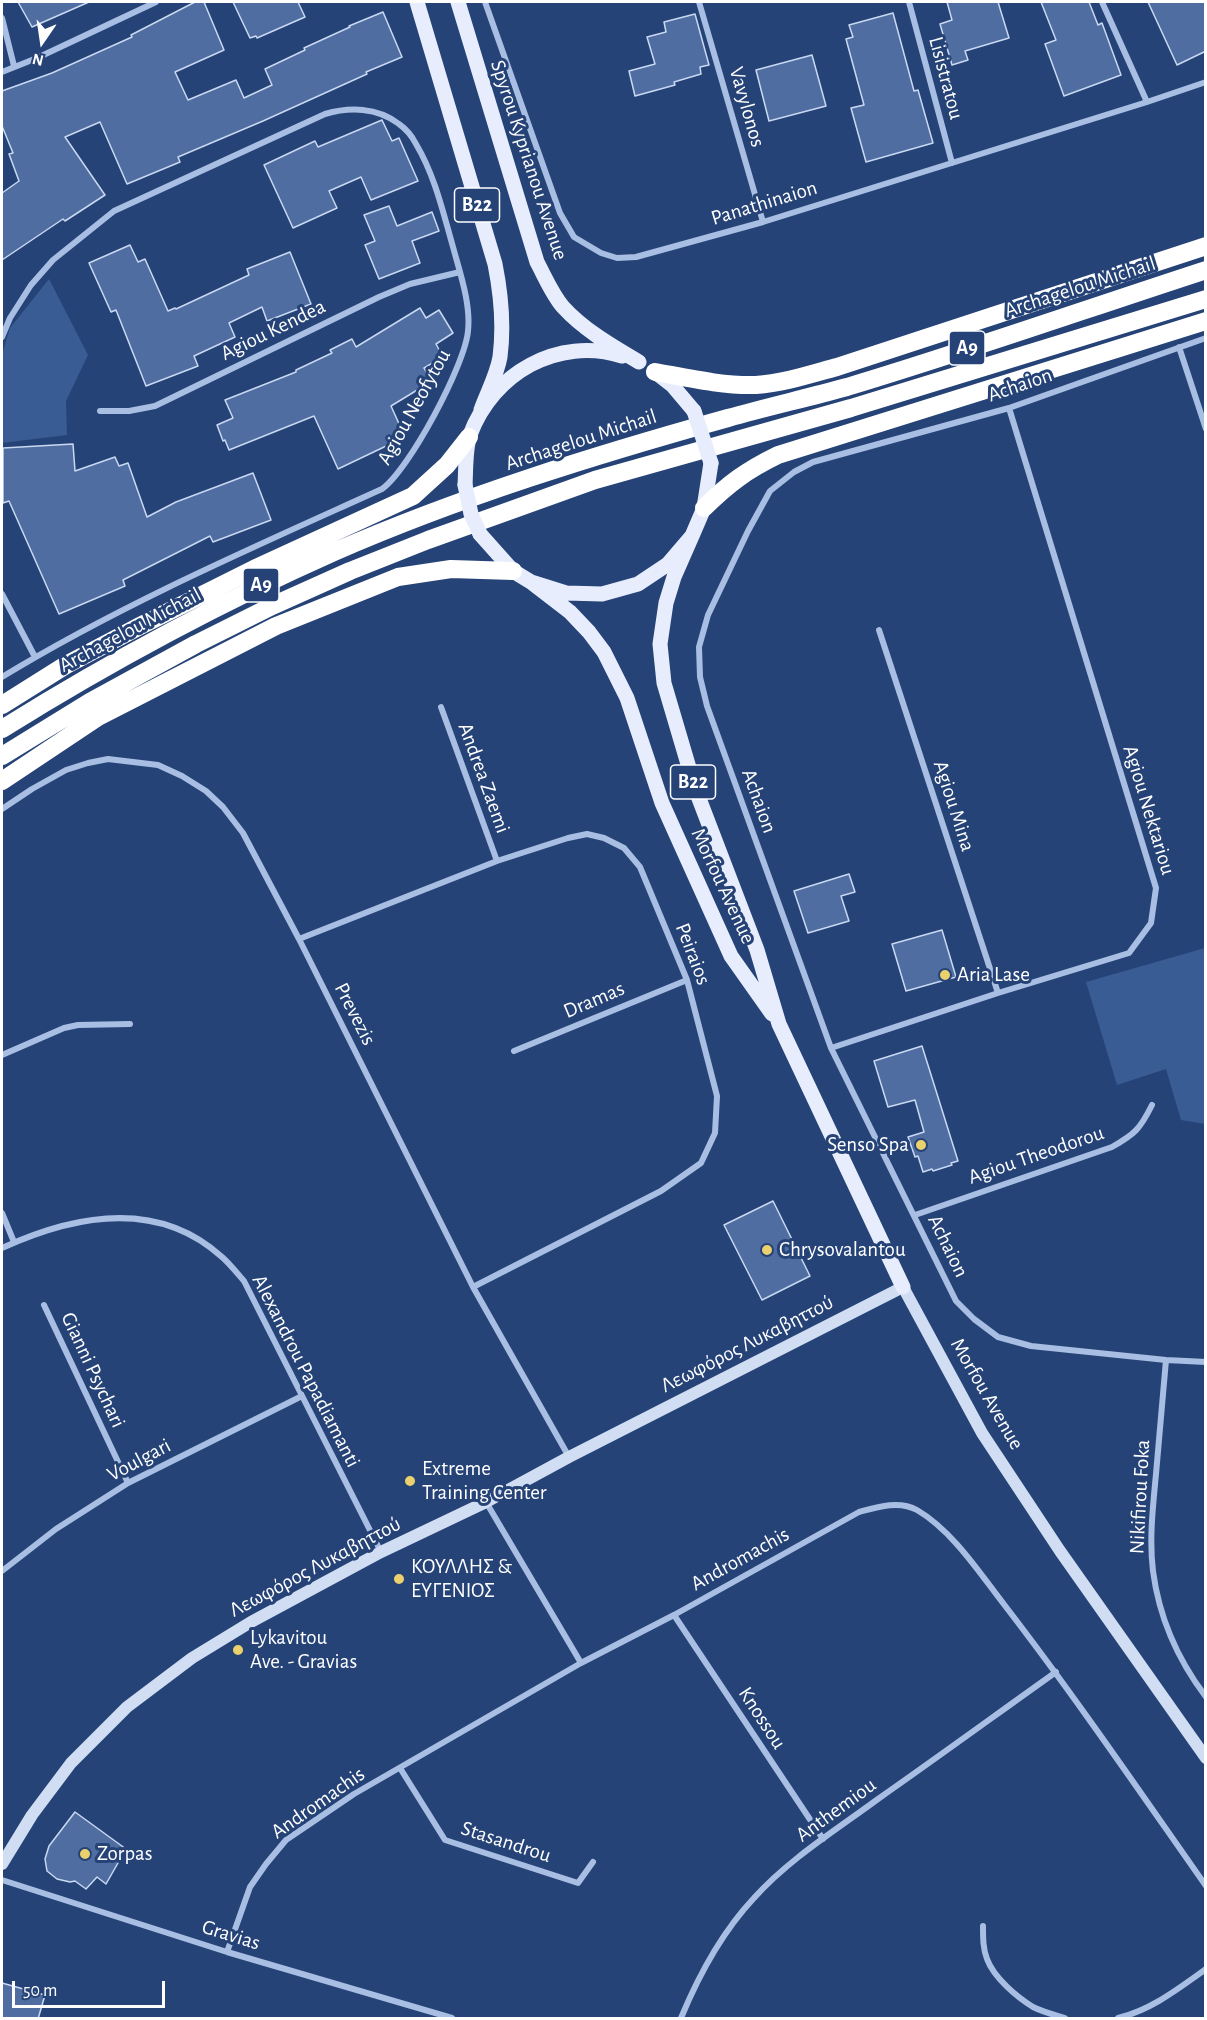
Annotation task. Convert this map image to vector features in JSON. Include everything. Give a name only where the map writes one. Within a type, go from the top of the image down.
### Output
[{"type":"highway","points":[[656,372],[706,381],[756,385],[793,379],[837,367],[1206,246]]},
{"type":"highway","name":"Archagelou Michail","points":[[2,729],[114,662],[260,586],[336,551],[417,519],[588,459],[727,418],[846,387],[1206,270]]},
{"type":"highway","name":"Archagelou Michail","points":[[2,756],[90,702],[205,639],[350,571],[428,540],[595,480],[851,408],[1206,299]]},
{"type":"highway","points":[[704,508],[752,467],[778,455],[1206,321]]},
{"type":"highway","points":[[2,705],[66,666],[160,615],[254,568],[413,496],[447,465],[469,437]]},
{"type":"highway","points":[[2,781],[98,717],[276,626],[398,577],[451,569],[513,571]]},
{"type":"main road","name":"B22","points":[[417,2],[495,264],[500,292],[500,358],[469,437],[465,485],[471,514],[480,534],[513,571],[531,582],[566,593],[602,594],[638,584],[668,564],[692,536],[704,508],[711,463],[694,411],[672,385],[656,372],[639,362],[610,353],[580,351],[550,356],[523,368],[507,380],[481,410]]},
{"type":"main road","name":"Spyrou Kyprianou Avenue","points":[[458,2],[537,262],[549,286],[563,306],[587,329],[639,362]]},
{"type":"main road","name":"Morfou Avenue","points":[[692,536],[674,577],[666,603],[660,644],[664,683],[695,788],[757,950],[779,1024],[903,1287],[982,1433],[1060,1551],[1206,1758]]},
{"type":"main road","name":"Morfou Avenue","points":[[531,582],[570,612],[604,652],[627,698],[662,803],[731,956],[779,1024]]},
{"type":"main road","name":"Λεωφόρος Λυκαβηττού","points":[[2,1864],[32,1815],[72,1763],[126,1707],[192,1658],[251,1622],[381,1552],[486,1502],[569,1457],[903,1287]]},
{"type":"street","points":[[2,72],[156,2]]},
{"type":"street","name":"Panathinaion","points":[[485,2],[560,213],[574,237],[601,253],[617,258],[636,257],[762,222],[1206,82]]},
{"type":"street","name":"Vavylonos","points":[[699,2],[762,222]]},
{"type":"street","name":"Lisistratou","points":[[909,2],[952,163]]},
{"type":"street","points":[[1102,2],[1147,102]]},
{"type":"street","points":[[2,18],[14,66]]},
{"type":"street","name":"Agiou Neofytou","points":[[2,337],[10,318],[32,285],[53,261],[114,211],[325,114],[340,110],[365,110],[380,114],[398,123],[409,133],[434,182],[460,272],[469,317],[465,350],[457,370],[429,423],[398,474],[390,483],[382,489],[139,603],[35,657],[2,677]]},
{"type":"street","name":"Agiou Kendea","points":[[100,411],[129,411],[155,406],[379,297],[410,284],[460,272]]},
{"type":"street","name":"Achaion","points":[[1206,338],[1008,408],[813,462],[794,472],[770,491],[748,531],[708,615],[699,647],[700,677],[707,706],[831,1048],[956,1301],[974,1320],[998,1337],[1031,1346],[1206,1362]]},
{"type":"street","points":[[1179,347],[1206,429]]},
{"type":"street","name":"Agiou Nektariou","points":[[831,1048],[1129,953],[1151,923],[1156,888],[1008,408]]},
{"type":"street","points":[[2,594],[35,657]]},
{"type":"street","name":"Agiou Mina","points":[[879,630],[998,993]]},
{"type":"street","name":"Andrea Zaemi","points":[[441,707],[497,861]]},
{"type":"street","name":"Prevezis","points":[[2,809],[66,770],[108,759],[158,765],[206,791],[223,807],[243,833],[299,939],[473,1287],[569,1457]]},
{"type":"street","name":"Peiraios","points":[[299,939],[497,861],[568,838],[587,834],[604,838],[624,848],[640,867],[687,980],[717,1096],[715,1133],[701,1163],[661,1191],[473,1287]]},
{"type":"street","name":"Dramas","points":[[514,1052],[687,980]]},
{"type":"street","points":[[2,1055],[64,1028],[88,1024],[130,1024]]},
{"type":"street","name":"Agiou Theodorou","points":[[915,1215],[1112,1147],[1142,1125],[1152,1105]]},
{"type":"street","points":[[2,1213],[14,1242]]},
{"type":"street","name":"Alexandrou Papadiamanti","points":[[2,1248],[75,1222],[112,1217],[143,1219],[176,1228],[201,1240],[223,1257],[243,1281],[381,1552]]},
{"type":"street","name":"Gianni Psychari","points":[[44,1305],[128,1483]]},
{"type":"street","name":"Nikifirou Foka","points":[[1166,1360],[1152,1518],[1153,1570],[1161,1609],[1176,1648],[1194,1682],[1206,1697]]},
{"type":"street","name":"Voulgari","points":[[2,1571],[56,1529],[128,1483],[302,1396]]},
{"type":"street","points":[[486,1502],[580,1663]]},
{"type":"street","name":"Andromachis","points":[[227,1952],[250,1887],[286,1840],[354,1794],[580,1663],[674,1615],[859,1512],[878,1506],[896,1505],[916,1509],[938,1526],[964,1552],[1056,1672],[1206,1886]]},
{"type":"street","name":"Knossou","points":[[674,1615],[823,1839]]},
{"type":"street","name":"Anthemiou","points":[[681,2019],[691,1993],[714,1953],[752,1900],[770,1882],[823,1839],[1056,1672]]},
{"type":"street","name":"Stasandrou","points":[[400,1768],[445,1840],[578,1883],[592,1862]]},
{"type":"street","name":"Gravias","points":[[2,1880],[227,1952],[452,2019]]},
{"type":"street","points":[[983,1926],[987,1959],[992,1971],[1000,1981],[1034,2007],[1065,2019]]},
{"type":"street","points":[[1118,2019],[1132,2015],[1160,2001],[1206,1969]]},
{"type":"shaded area","points":[[49,279],[88,355],[66,401],[67,435],[2,443],[2,354],[10,328]]},
{"type":"shaded area","points":[[1206,948],[1205,1124],[1181,1120],[1166,1069],[1117,1085],[1086,982]]},
{"type":"building","points":[[18,2],[89,2],[32,27]]},
{"type":"building","points":[[195,2],[204,2],[224,50],[175,72],[188,100],[236,80],[244,98],[272,85],[265,69],[349,26],[383,12],[402,57],[178,157],[180,162],[127,184],[100,122],[65,137],[105,195],[65,221],[63,219],[2,260],[2,193],[19,181],[9,154],[13,153],[2,126],[2,91],[52,73],[132,37],[131,35]]},
{"type":"building","points":[[233,2],[298,2],[305,17],[257,38],[256,36],[250,38]]},
{"type":"building","points":[[947,2],[998,2],[1009,38],[965,51],[968,60],[952,65],[940,24],[952,20]]},
{"type":"building","points":[[1041,2],[1089,2],[1098,25],[1102,23],[1121,75],[1064,96],[1045,44],[1056,40]]},
{"type":"building","points":[[1148,2],[1206,2],[1206,51],[1177,65]]},
{"type":"building","points":[[893,13],[914,91],[918,90],[933,143],[866,162],[851,108],[864,105],[846,39],[853,37],[849,25]]},
{"type":"building","points":[[695,14],[709,65],[700,67],[701,74],[674,82],[675,85],[635,96],[629,71],[655,64],[647,37],[666,32],[664,22]]},
{"type":"building","points":[[812,55],[826,106],[769,121],[756,70]]},
{"type":"building","points":[[382,120],[392,141],[399,138],[418,181],[371,200],[361,177],[329,191],[337,208],[293,228],[264,165],[315,141],[318,147]]},
{"type":"building","points":[[389,206],[397,226],[432,212],[439,231],[412,241],[420,263],[379,279],[365,245],[375,241],[364,215]]},
{"type":"building","points":[[130,245],[138,262],[145,259],[168,311],[249,275],[247,269],[290,252],[311,304],[267,321],[262,307],[229,323],[235,337],[194,356],[198,366],[146,386],[116,310],[111,312],[89,263]]},
{"type":"building","points":[[420,308],[426,318],[439,310],[453,333],[436,344],[443,357],[424,368],[432,381],[391,406],[405,437],[338,469],[314,416],[229,450],[217,425],[233,418],[225,400],[296,372],[332,353],[330,350],[352,339],[356,347]]},
{"type":"building","points":[[73,444],[75,471],[115,457],[119,466],[128,463],[147,517],[176,502],[253,473],[271,520],[213,542],[210,536],[123,580],[125,586],[59,614],[9,501],[3,503],[3,448]]},
{"type":"building","points":[[849,874],[855,892],[841,896],[849,921],[808,933],[794,891]]},
{"type":"building","points":[[942,930],[956,977],[906,991],[892,944]]},
{"type":"building","points":[[922,1046],[958,1161],[933,1171],[932,1169],[923,1172],[908,1137],[924,1132],[915,1100],[888,1107],[874,1061]]},
{"type":"building","name":"Chrysovalantou","points":[[773,1201],[810,1276],[762,1300],[724,1225]]},
{"type":"building","name":"Zorpas","points":[[75,1812],[126,1849],[106,1884],[97,1877],[86,1889],[75,1881],[57,1879],[47,1871],[45,1859],[49,1846]]},
{"type":"building","points":[[2,1983],[45,1995],[38,2019],[2,2019]]},
{"type":"place","name":"Aria Lase","points":[[945,975]]},
{"type":"place","name":"Senso Spa","points":[[921,1145]]},
{"type":"place","name":"Chrysovalantou","points":[[767,1250]]},
{"type":"place","name":"Extreme Training Center","points":[[410,1481]]},
{"type":"place","name":"ΚΟΥΛΛΗΣ & ΕΥΓΕΝΙΟΣ","points":[[399,1579]]},
{"type":"place","name":"Lykavitou Ave. - Gravias","points":[[238,1650]]},
{"type":"place","name":"Zorpas","points":[[85,1854]]}]
